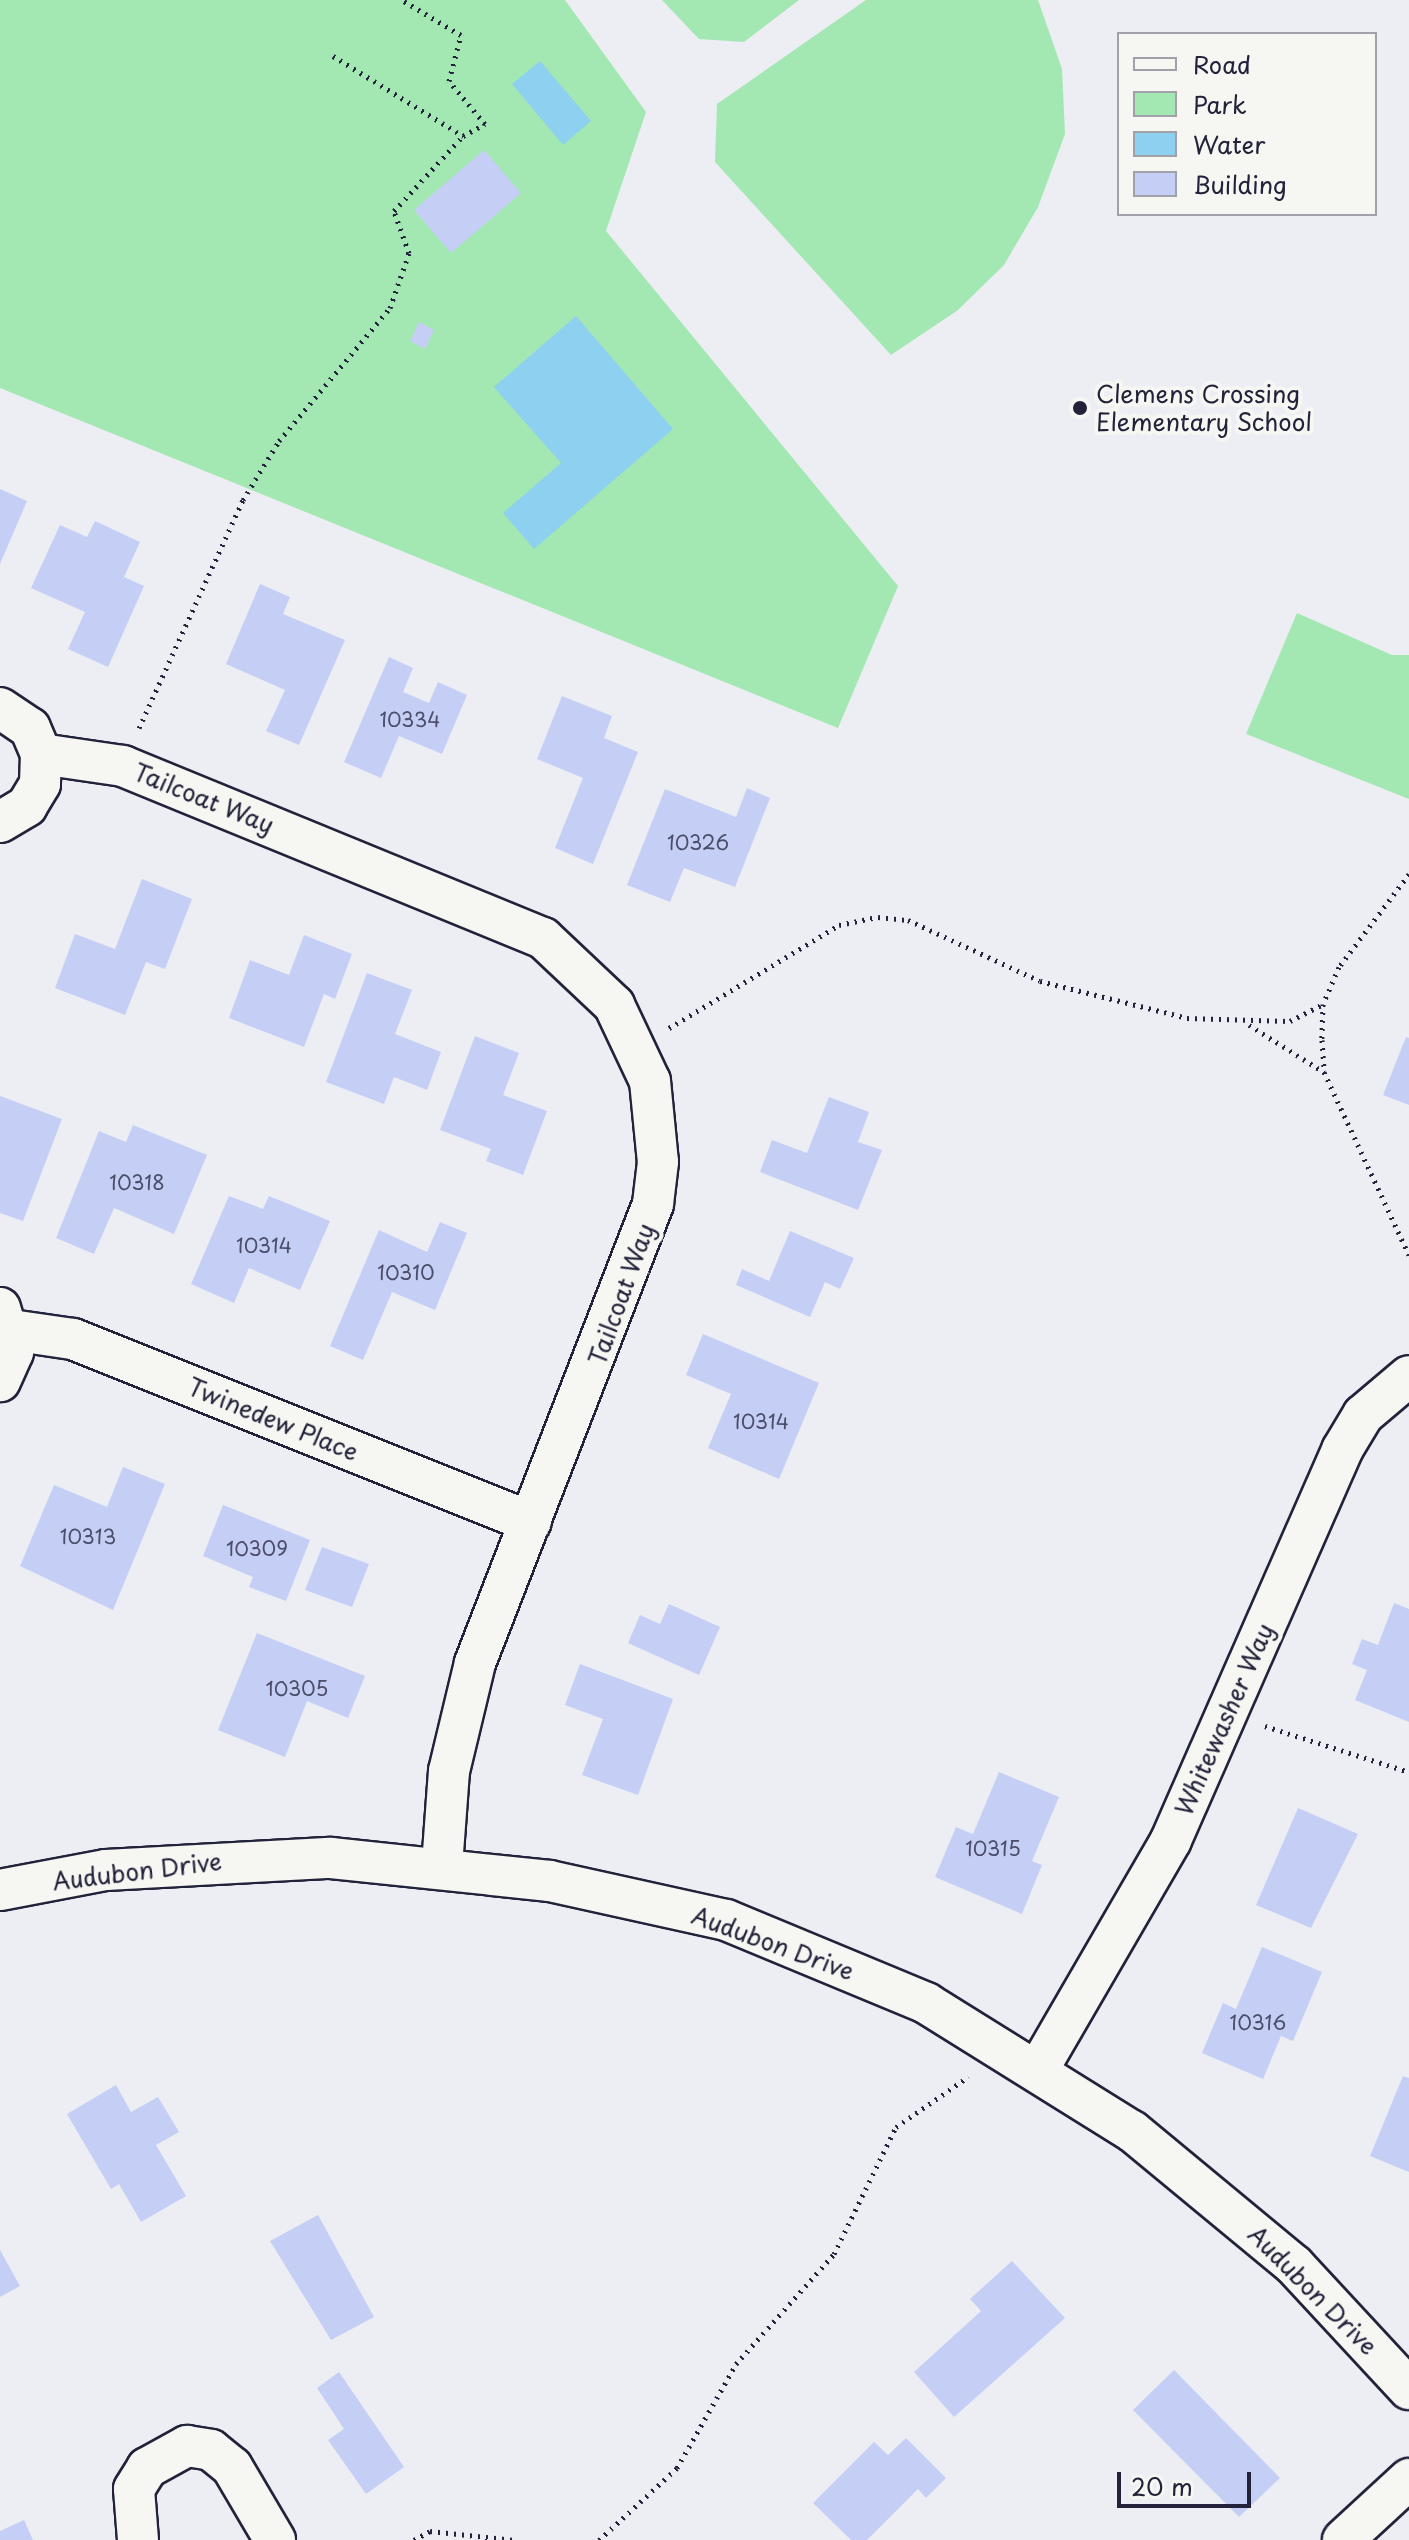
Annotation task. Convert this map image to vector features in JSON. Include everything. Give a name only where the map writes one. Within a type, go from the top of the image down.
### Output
[{"type":"street","points":[[0,708],[30,728],[41,754],[40,784],[27,806],[0,822]]},
{"type":"street","name":"Tailcoat Way","points":[[41,754],[123,766],[543,938],[614,1005],[636,1045],[656,1121],[653,1204],[461,1714],[442,1866]]},
{"type":"street","name":"Twinedew Place","points":[[0,1381],[13,1352],[6,1319],[73,1339],[531,1522]]},
{"type":"street","name":"Whitewasher Way","points":[[1039,2068],[1171,1840],[1342,1450],[1363,1415],[1409,1376]]},
{"type":"street","name":"Audubon Drive","points":[[0,1890],[221,1860],[442,1866],[726,1920],[926,2003],[1039,2068],[1132,2131],[1294,2265],[1409,2389]]},
{"type":"street","points":[[138,2540],[134,2489],[147,2468],[187,2446],[211,2450],[232,2467],[275,2540]]},
{"type":"street","points":[[1343,2540],[1409,2479]]},
{"type":"path","points":[[123,766],[243,500],[279,441],[390,308],[409,253],[394,211],[463,136],[485,124],[449,81],[461,35],[402,0]]},
{"type":"path","points":[[333,56],[463,136]]},
{"type":"path","points":[[1409,874],[1348,954],[1323,1004],[1324,1072],[1409,1255]]},
{"type":"path","points":[[636,1045],[732,995],[839,925],[878,917],[908,920],[1040,981],[1187,1018],[1248,1024],[1290,1021],[1323,1004]]},
{"type":"path","points":[[1248,1024],[1324,1072]]},
{"type":"path","points":[[1228,1711],[1409,1772]]},
{"type":"path","points":[[599,2540],[677,2468],[736,2364],[834,2254],[896,2127],[977,2070],[1039,2068]]},
{"type":"path","points":[[414,2540],[430,2531],[514,2540]]},
{"type":"green space","points":[[0,0],[565,0],[646,112],[606,231],[898,586],[838,728],[0,388]]},
{"type":"green space","points":[[662,0],[799,0],[744,42],[699,39]]},
{"type":"green space","points":[[866,0],[1038,0],[1062,69],[1065,134],[1038,207],[1004,265],[958,310],[891,355],[715,162],[717,104]]},
{"type":"green space","points":[[1297,613],[1392,655],[1409,655],[1409,799],[1246,734]]},
{"type":"water","points":[[540,61],[591,121],[563,145],[512,84]]},
{"type":"water","points":[[576,316],[673,429],[534,549],[503,513],[561,463],[494,387]]},
{"type":"building","points":[[484,150],[521,193],[451,253],[414,210]]},
{"type":"building","points":[[419,322],[434,330],[425,349],[410,341]]},
{"type":"building","points":[[0,489],[27,501],[0,564]]},
{"type":"building","points":[[95,521],[140,542],[124,577],[144,586],[108,667],[68,649],[85,612],[31,588],[60,525],[87,537]]},
{"type":"building","points":[[260,584],[290,597],[283,614],[345,640],[299,745],[266,731],[285,690],[226,664]]},
{"type":"building","points":[[389,657],[413,668],[403,692],[429,703],[438,682],[467,695],[442,754],[399,736],[381,778],[344,762]]},
{"type":"building","points":[[562,696],[612,716],[604,738],[638,752],[593,864],[555,848],[583,778],[537,759]]},
{"type":"building","points":[[747,788],[770,798],[735,887],[684,868],[670,902],[627,885],[665,789],[736,817]]},
{"type":"building","points":[[142,879],[192,899],[165,969],[146,962],[125,1015],[55,988],[75,934],[115,949]]},
{"type":"building","points":[[304,935],[352,954],[335,999],[324,994],[304,1047],[229,1018],[250,960],[289,975]]},
{"type":"building","points":[[367,973],[412,990],[395,1034],[441,1052],[427,1090],[394,1077],[384,1104],[326,1082]]},
{"type":"building","points":[[475,1036],[519,1053],[503,1095],[547,1111],[523,1175],[486,1161],[491,1149],[440,1130]]},
{"type":"building","points":[[1406,1037],[1409,1038],[1409,1105],[1383,1095]]},
{"type":"building","points":[[0,1096],[62,1119],[23,1221],[0,1213]]},
{"type":"building","points":[[829,1097],[869,1112],[858,1142],[882,1150],[858,1210],[760,1172],[772,1140],[807,1153]]},
{"type":"building","points":[[133,1125],[207,1155],[174,1234],[114,1208],[94,1254],[56,1238],[99,1131],[126,1142]]},
{"type":"building","points":[[229,1196],[263,1209],[269,1196],[330,1221],[300,1290],[249,1268],[234,1303],[191,1284]]},
{"type":"building","points":[[440,1222],[467,1233],[435,1310],[392,1292],[363,1360],[330,1346],[379,1230],[427,1252]]},
{"type":"building","points":[[790,1231],[854,1258],[840,1289],[825,1282],[810,1317],[736,1285],[742,1269],[769,1281]]},
{"type":"building","points":[[703,1334],[819,1383],[779,1479],[708,1448],[731,1394],[686,1375]]},
{"type":"building","points":[[123,1467],[165,1484],[113,1610],[20,1566],[54,1485],[107,1507]]},
{"type":"building","points":[[223,1505],[310,1540],[286,1601],[249,1587],[253,1577],[203,1556]]},
{"type":"building","points":[[322,1547],[369,1564],[352,1607],[305,1590]]},
{"type":"building","points":[[1394,1603],[1409,1609],[1409,1722],[1355,1700],[1367,1670],[1352,1664],[1362,1639],[1378,1645]]},
{"type":"building","points":[[669,1604],[720,1627],[699,1675],[628,1643],[640,1615],[660,1624]]},
{"type":"building","points":[[257,1633],[365,1676],[348,1718],[307,1701],[285,1757],[218,1730]]},
{"type":"building","points":[[580,1664],[673,1699],[638,1795],[582,1775],[603,1719],[565,1705]]},
{"type":"building","points":[[999,1772],[1059,1797],[1032,1861],[1042,1865],[1022,1914],[935,1877],[956,1827],[973,1834]]},
{"type":"building","points":[[1298,1808],[1358,1834],[1311,1928],[1256,1905]]},
{"type":"building","points":[[1262,1947],[1322,1972],[1293,2041],[1281,2036],[1263,2079],[1202,2053],[1223,2003],[1236,2009]]},
{"type":"building","points":[[1403,2076],[1409,2078],[1409,2172],[1370,2156]]},
{"type":"building","points":[[116,2085],[131,2112],[158,2097],[179,2132],[156,2145],[186,2196],[141,2222],[119,2184],[111,2189],[67,2114]]},
{"type":"building","points":[[318,2215],[374,2317],[331,2340],[270,2241]]},
{"type":"building","points":[[0,2250],[20,2286],[0,2297]]},
{"type":"building","points":[[1012,2261],[1065,2318],[954,2417],[914,2372],[981,2311],[970,2299]]},
{"type":"building","points":[[1174,2370],[1280,2478],[1239,2517],[1133,2410]]},
{"type":"building","points":[[339,2372],[404,2467],[366,2494],[328,2440],[344,2429],[317,2388]]},
{"type":"building","points":[[906,2438],[946,2478],[926,2498],[918,2489],[867,2540],[851,2540],[813,2503],[874,2442],[888,2455]]},
{"type":"building","points":[[24,2520],[33,2540],[0,2540],[0,2531]]},
{"type":"place","name":"Clemens Crossing Elementary School","points":[[1080,408]]}]
